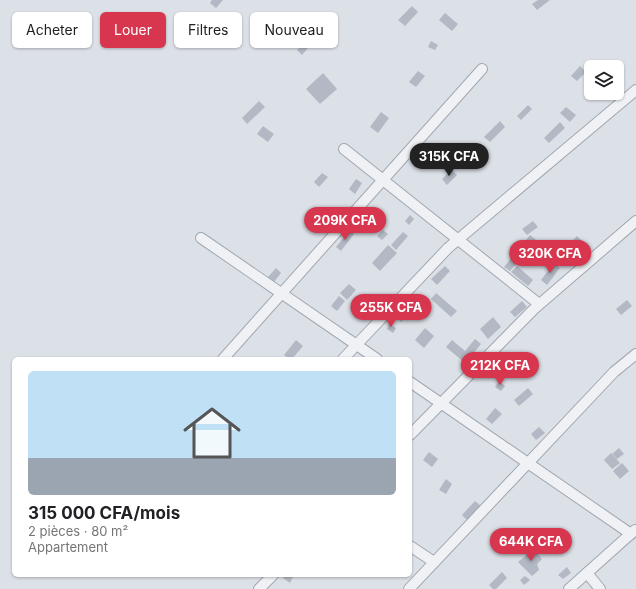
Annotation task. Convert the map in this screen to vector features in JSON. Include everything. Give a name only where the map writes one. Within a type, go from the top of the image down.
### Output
[{"type":"street","points":[[225,357],[482,69]]},
{"type":"street","points":[[345,357],[448,248],[636,90]]},
{"type":"street","points":[[344,149],[539,304]]},
{"type":"street","points":[[412,433],[539,304],[636,221]]},
{"type":"street","points":[[201,238],[374,357]]},
{"type":"street","points":[[408,589],[614,372],[636,354]]},
{"type":"street","points":[[412,383],[528,463],[634,532],[569,589]]},
{"type":"street","points":[[412,547],[434,562]]},
{"type":"street","points":[[587,573],[600,589]]},
{"type":"street","points":[[259,589],[271,577]]},
{"type":"building","points":[[212,0],[223,0],[216,8],[210,3]]},
{"type":"building","points":[[538,0],[550,0],[537,10],[532,4]]},
{"type":"building","points":[[412,6],[418,12],[405,26],[398,20]]},
{"type":"building","points":[[445,13],[458,24],[452,31],[439,20]]},
{"type":"building","points":[[431,41],[438,45],[435,50],[428,47]]},
{"type":"building","points":[[299,48],[308,48],[302,55],[297,50]]},
{"type":"building","points":[[580,66],[584,70],[584,74],[577,81],[571,76]]},
{"type":"building","points":[[418,71],[425,76],[416,87],[409,82]]},
{"type":"building","points":[[323,73],[337,89],[320,104],[306,89]]},
{"type":"building","points":[[259,101],[265,107],[247,124],[242,118]]},
{"type":"building","points":[[528,105],[532,109],[521,120],[517,116]]},
{"type":"building","points":[[566,107],[576,115],[570,122],[560,113]]},
{"type":"building","points":[[381,112],[389,118],[378,133],[370,127]]},
{"type":"building","points":[[500,121],[505,127],[490,142],[484,137]]},
{"type":"building","points":[[560,122],[565,128],[549,143],[544,138]]},
{"type":"building","points":[[263,126],[274,134],[268,142],[257,134]]},
{"type":"building","points":[[452,170],[457,175],[447,185],[442,179]]},
{"type":"building","points":[[322,173],[328,177],[319,187],[314,182]]},
{"type":"building","points":[[356,179],[362,183],[355,194],[349,189]]},
{"type":"building","points":[[367,209],[378,218],[371,227],[359,218]]},
{"type":"building","points":[[410,215],[414,219],[409,225],[405,221]]},
{"type":"building","points":[[533,221],[538,227],[527,235],[522,229]]},
{"type":"building","points":[[350,230],[354,234],[341,251],[336,247]]},
{"type":"building","points":[[383,230],[388,234],[382,240],[377,236]]},
{"type":"building","points":[[403,232],[408,236],[396,250],[391,245]]},
{"type":"building","points":[[530,235],[536,240],[510,271],[504,267]]},
{"type":"building","points":[[577,236],[583,242],[565,261],[559,255]]},
{"type":"building","points":[[542,244],[556,256],[550,264],[535,252]]},
{"type":"building","points":[[388,245],[397,253],[380,271],[372,263]]},
{"type":"building","points":[[554,263],[560,268],[547,285],[541,280]]},
{"type":"building","points":[[445,266],[450,271],[437,285],[431,279]]},
{"type":"building","points":[[517,266],[533,280],[528,286],[511,272]]},
{"type":"building","points":[[276,268],[281,273],[274,282],[268,277]]},
{"type":"building","points":[[349,284],[356,290],[347,300],[340,293]]},
{"type":"building","points":[[436,293],[457,311],[451,317],[431,299]]},
{"type":"building","points":[[339,296],[345,301],[337,311],[331,306]]},
{"type":"building","points":[[411,298],[422,308],[414,318],[403,308]]},
{"type":"building","points":[[627,300],[632,306],[621,315],[616,309]]},
{"type":"building","points":[[522,301],[527,307],[515,317],[510,312]]},
{"type":"building","points":[[371,305],[376,309],[371,316],[366,312]]},
{"type":"building","points":[[403,310],[408,315],[401,322],[396,317]]},
{"type":"building","points":[[493,317],[501,327],[488,339],[480,329]]},
{"type":"building","points":[[389,324],[396,328],[393,333],[387,329]]},
{"type":"building","points":[[425,328],[434,336],[424,348],[415,340]]},
{"type":"building","points":[[475,339],[481,344],[465,363],[446,347],[452,340],[465,351]]},
{"type":"building","points":[[296,340],[303,346],[294,357],[286,357],[284,355]]},
{"type":"building","points":[[495,358],[501,364],[488,379],[482,373]]},
{"type":"building","points":[[520,360],[524,364],[518,370],[513,366]]},
{"type":"building","points":[[499,381],[505,386],[501,391],[495,387]]},
{"type":"building","points":[[528,388],[533,394],[519,406],[514,400]]},
{"type":"building","points":[[495,408],[502,414],[492,424],[486,419]]},
{"type":"building","points":[[539,427],[545,433],[536,440],[531,434]]},
{"type":"building","points":[[619,448],[624,454],[617,459],[612,454]]},
{"type":"building","points":[[429,452],[438,459],[432,467],[423,460]]},
{"type":"building","points":[[611,453],[620,463],[612,469],[604,460]]},
{"type":"building","points":[[622,463],[629,471],[620,479],[613,471]]},
{"type":"building","points":[[446,479],[452,484],[446,494],[439,490]]},
{"type":"building","points":[[475,501],[481,506],[467,520],[462,515]]},
{"type":"building","points":[[534,549],[542,559],[537,564],[539,570],[532,576],[518,562]]},
{"type":"building","points":[[567,567],[571,573],[563,579],[558,575]]},
{"type":"building","points":[[502,572],[507,578],[496,589],[493,589],[489,585]]},
{"type":"building","points":[[525,576],[530,580],[524,585],[520,580]]},
{"type":"building","points":[[284,577],[293,577],[290,583]]}]
